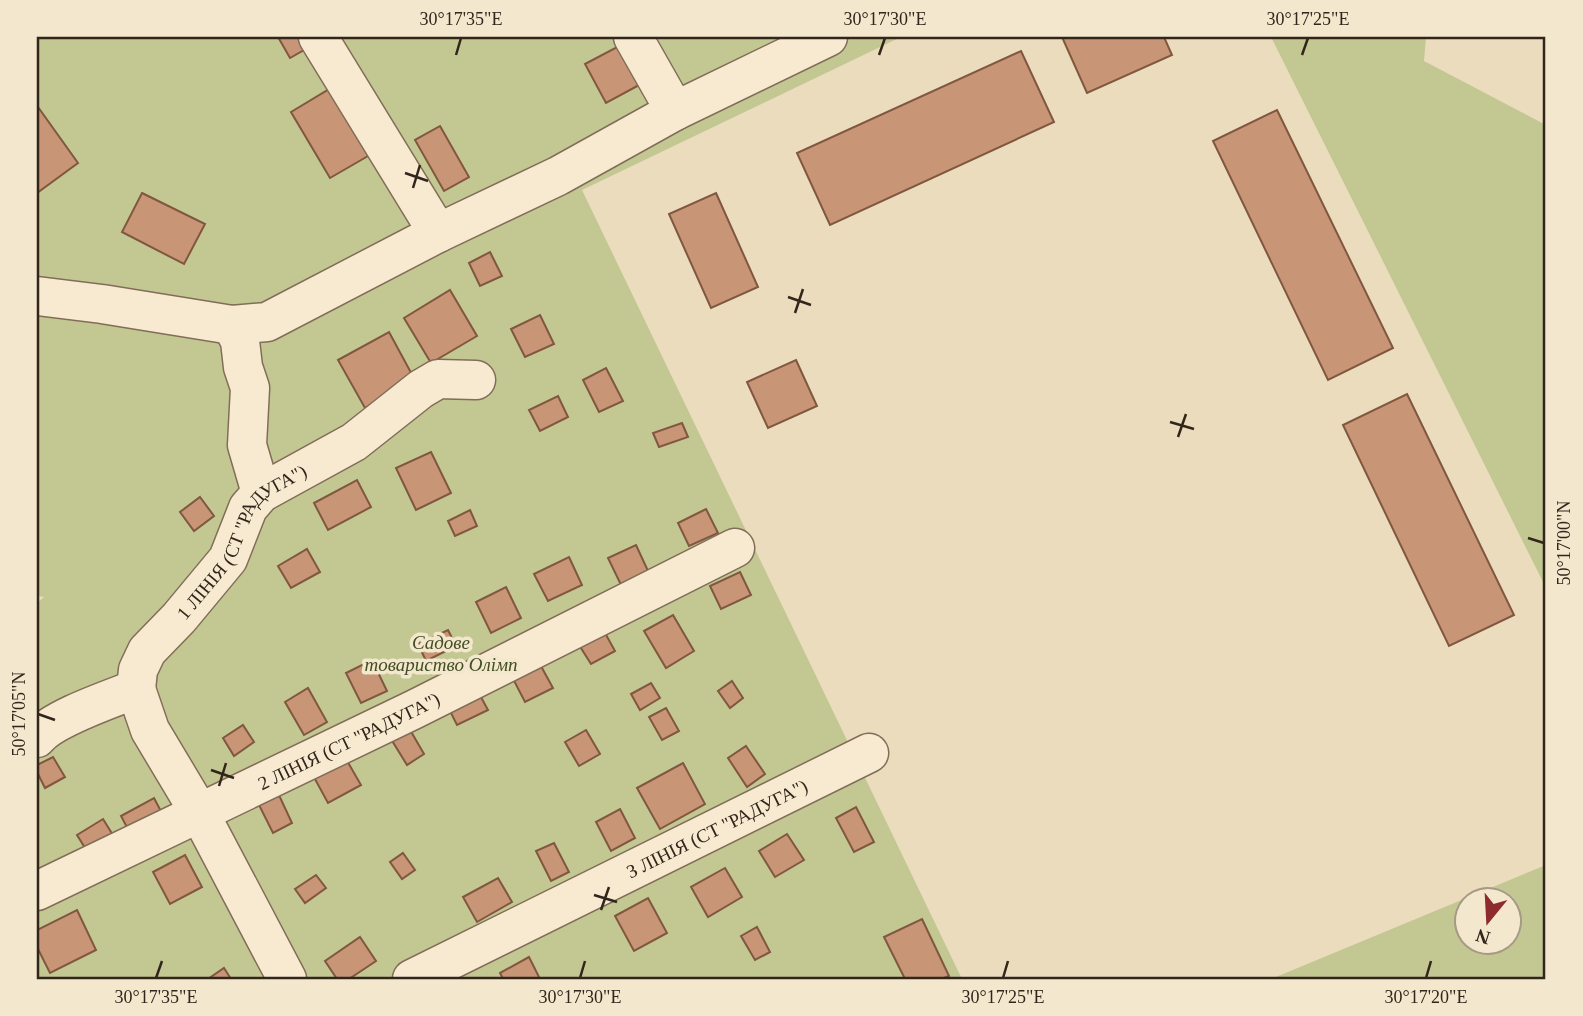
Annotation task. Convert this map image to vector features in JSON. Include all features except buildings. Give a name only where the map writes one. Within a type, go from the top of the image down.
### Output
[{"type":"street","points":[[318,37],[438,233]]},
{"type":"street","points":[[633,37],[675,111]]},
{"type":"street","points":[[37,296],[232,325],[267,322],[438,233],[558,176],[675,111],[828,37]]},
{"type":"street","points":[[232,325],[240,341],[243,368],[250,388],[247,445],[261,493]]},
{"type":"street","name":"1 ЛІНІЯ (СТ \"РАДУГА\")","points":[[136,689],[138,670],[147,651],[179,618],[228,559],[248,508],[261,493],[354,442],[421,389],[438,379],[476,380]]},
{"type":"street","name":"2 ЛІНІЯ (СТ \"РАДУГА\")","points":[[37,891],[415,709],[735,548]]},
{"type":"street","points":[[37,738],[43,730],[63,720],[136,689],[150,730],[198,812],[287,979]]},
{"type":"street","name":"З ЛІНІЯ (СТ \"РАДУГА\")","points":[[412,979],[869,753]]},
{"type":"green space","name":"Садове товариство Олімп","points":[[37,37],[901,37],[582,190],[962,979],[37,979],[37,603],[44,597],[37,596]]},
{"type":"green space","points":[[1271,37],[1426,37],[1424,61],[1546,125],[1546,588]]},
{"type":"green space","points":[[1546,865],[1546,979],[1271,979],[1454,903],[1454,956],[1524,956],[1524,886],[1495,886]]}]
